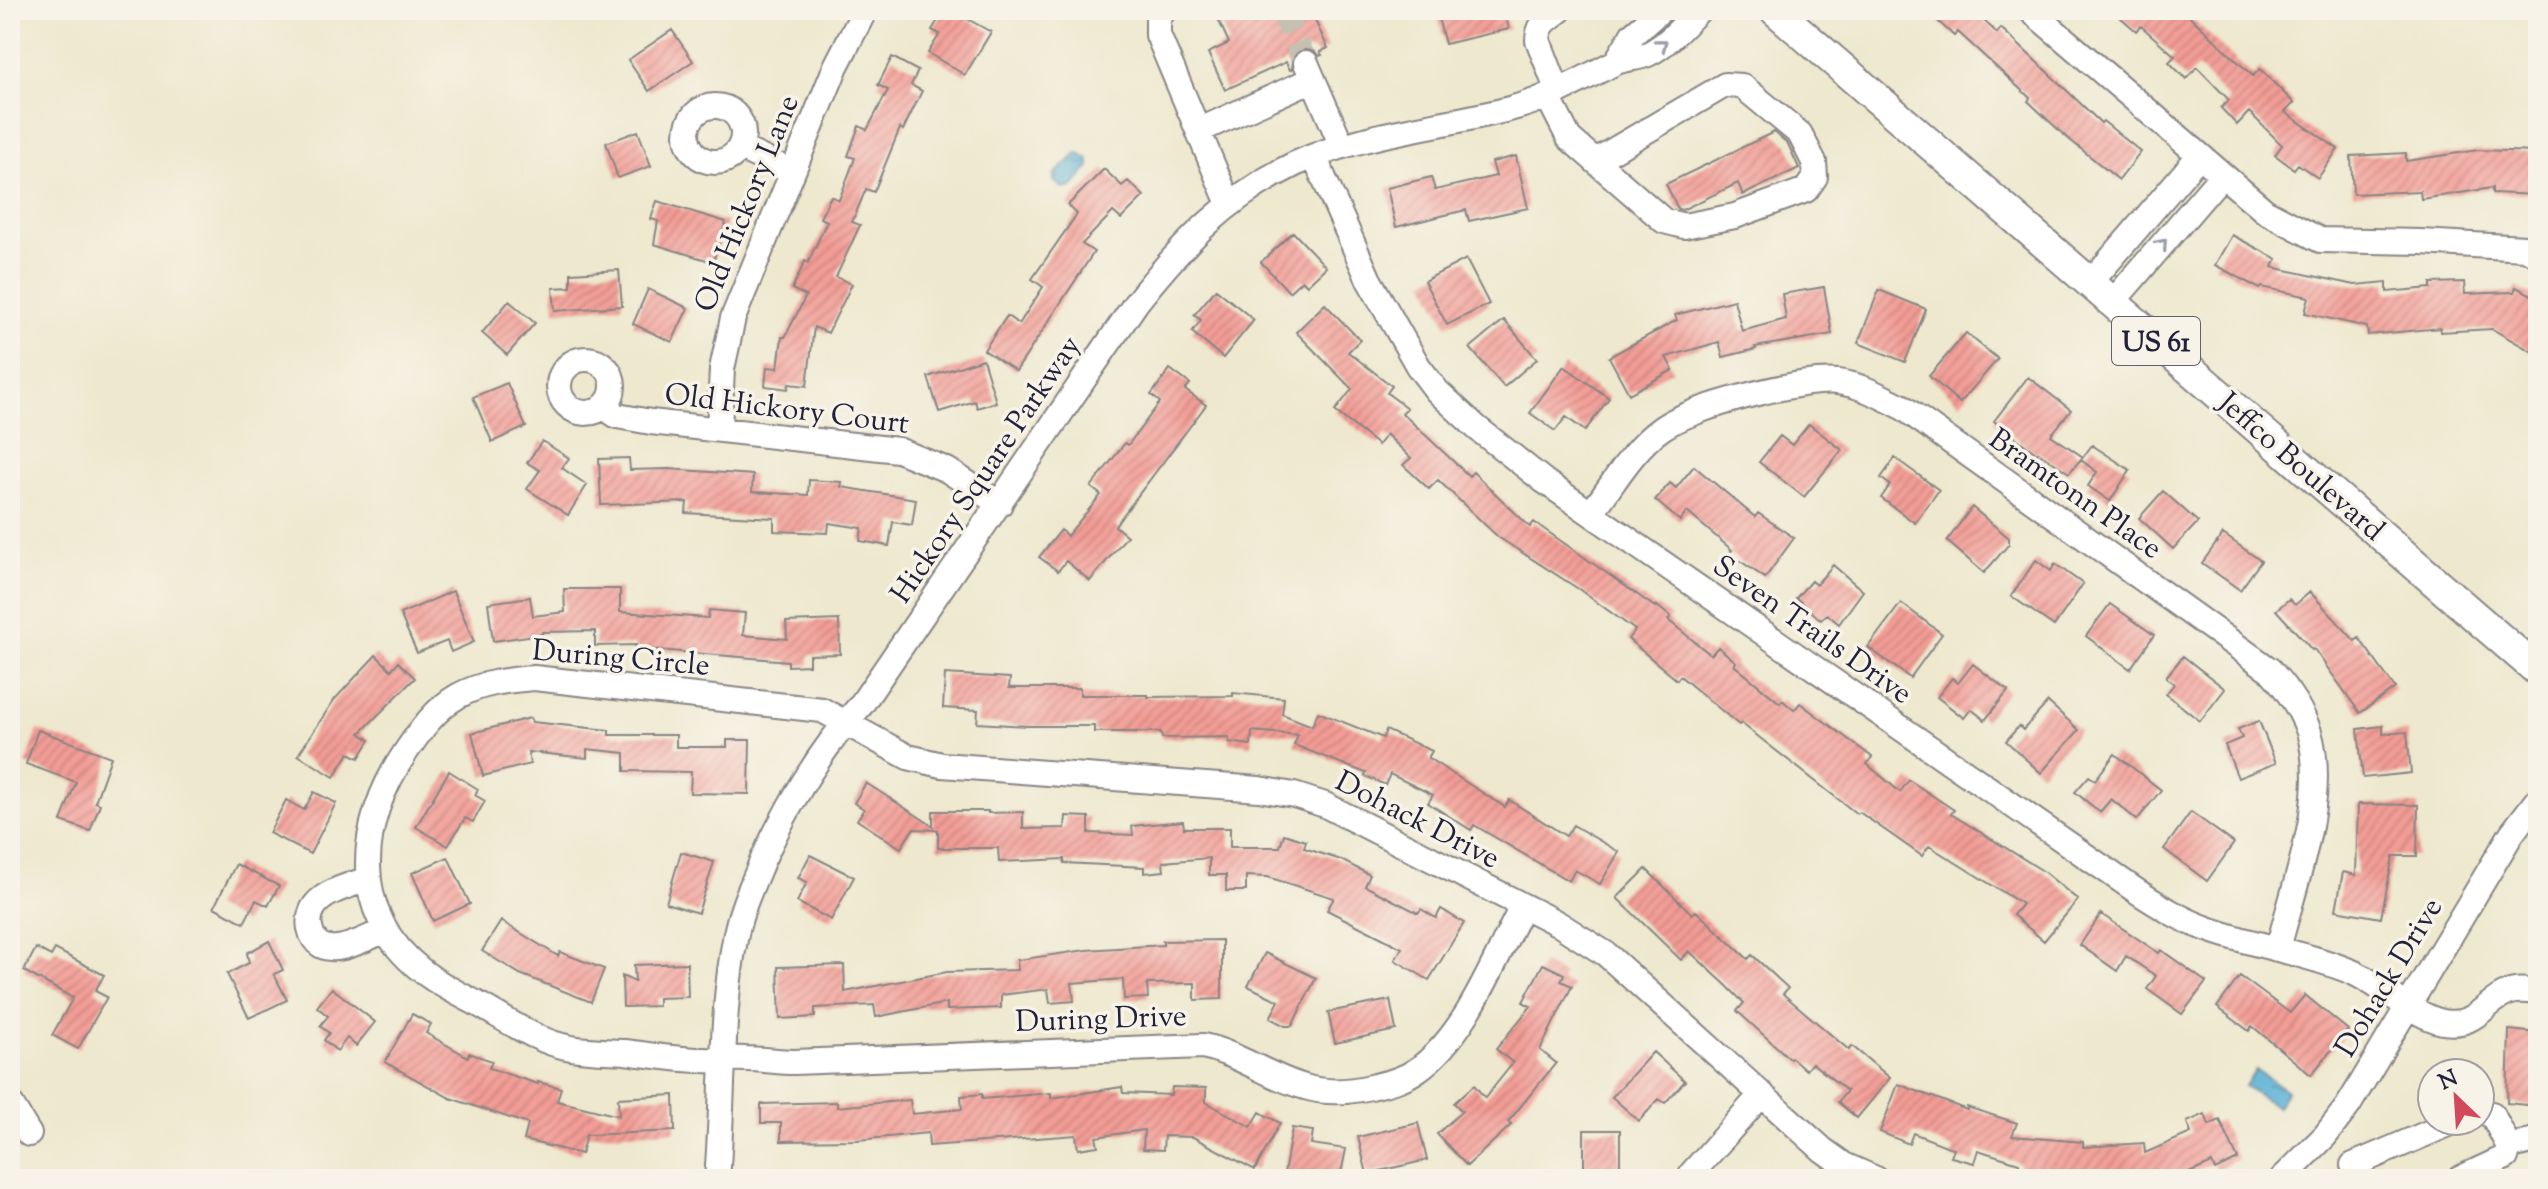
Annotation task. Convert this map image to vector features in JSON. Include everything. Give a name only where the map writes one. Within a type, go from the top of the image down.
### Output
[{"type":"main road","name":"Jeffco Boulevard","points":[[1775,10],[2538,671]]},
{"type":"street","name":"Old Hickory Lane","points":[[719,429],[722,369],[733,318],[836,66],[865,10]]},
{"type":"street","points":[[1164,10],[1158,19],[1158,35],[1229,204]]},
{"type":"street","points":[[1528,10],[1569,138],[1595,161],[1664,221],[1684,226],[1735,216],[1806,190],[1815,177],[1814,162],[1800,134],[1742,86],[1725,85],[1595,161]]},
{"type":"street","points":[[1538,40],[1541,26],[1560,10]]},
{"type":"street","name":"Hickory Square Parkway","points":[[1616,62],[1633,34],[1661,10]]},
{"type":"street","name":"Hickory Square Parkway","points":[[717,1179],[729,979],[736,932],[750,889],[777,828],[830,740],[861,705],[1136,303],[1177,252],[1229,204],[1269,178],[1314,156],[1342,146],[1511,109],[1553,94],[1616,62],[1651,53],[1699,10]]},
{"type":"street","points":[[2030,10],[2265,211],[2320,240],[2525,248],[2538,255]]},
{"type":"street","points":[[1198,131],[1309,71],[1342,146]]},
{"type":"street","points":[[740,148],[792,172]]},
{"type":"street","name":"Seven Trails Drive","points":[[1314,156],[1369,280],[1418,366],[1437,391],[1477,428],[1544,481],[2151,900],[2200,926],[2355,973],[2443,1022],[2465,1021],[2485,1010],[2505,993],[2528,991],[2538,970]]},
{"type":"street","points":[[2101,293],[2199,156]]},
{"type":"street","points":[[2101,293],[2222,175]]},
{"type":"street","name":"Bramtonn Place","points":[[1591,513],[1640,449],[1659,430],[1692,413],[1808,383],[1837,382],[1864,387],[1901,406],[2263,665],[2287,689],[2308,731],[2315,781],[2308,829],[2278,949]]},
{"type":"street","name":"Old Hickory Court","points":[[604,407],[626,418],[898,450],[947,470],[1000,504]]},
{"type":"street","name":"During Circle","points":[[723,1059],[703,1060],[570,1048],[546,1041],[421,970],[385,930],[368,879],[368,849],[382,793],[395,767],[434,714],[458,696],[508,680],[539,678],[809,707],[846,722]]},
{"type":"street","name":"Dohack Drive","points":[[846,722],[908,757],[942,765],[1259,789],[1294,795],[1325,805],[1557,923],[1606,954],[1823,1150],[1844,1165],[1876,1179]]},
{"type":"street","name":"Dohack Drive","points":[[2282,1179],[2325,1136],[2348,1106],[2512,833],[2538,799]]},
{"type":"street","points":[[368,879],[328,895],[315,904],[309,926],[320,943],[331,949],[342,949],[385,930]]},
{"type":"street","name":"During Drive","points":[[723,1059],[863,1061],[1080,1049],[1203,1046],[1307,1088],[1332,1092],[1361,1089],[1394,1081],[1416,1071],[1448,1040],[1463,1020],[1522,907]]},
{"type":"street","points":[[1692,1173],[1762,1094]]},
{"type":"street","points":[[10,1103],[29,1134]]},
{"type":"street","points":[[2459,1179],[2506,1157],[2509,1147],[2496,1122]]},
{"type":"street","points":[[2325,1136],[2356,1172],[2425,1137]]},
{"type":"street","points":[[2509,1147],[2538,1139]]},
{"type":"water","points":[[1078,153],[1088,159],[1090,167],[1072,187],[1064,189],[1054,181],[1054,175]]},
{"type":"water","points":[[2256,1070],[2287,1091],[2277,1107],[2245,1086]]},
{"type":"building","points":[[944,10],[969,10],[964,17],[991,32],[965,75],[928,53],[940,34],[932,30]]},
{"type":"building","points":[[1214,10],[1253,10],[1257,19],[1276,10],[1310,10],[1328,48],[1319,56],[1314,51],[1301,49],[1294,55],[1292,69],[1286,62],[1225,90],[1208,53],[1229,43]]},
{"type":"building","points":[[1436,10],[1504,10],[1509,29],[1445,44]]},
{"type":"building","points":[[1926,10],[1973,10],[1997,33],[2001,28],[2101,123],[2103,121],[2141,152],[2119,180],[2064,135],[2028,101],[2030,98],[1958,32],[1954,36]]},
{"type":"building","points":[[2112,10],[2183,10],[2253,76],[2260,69],[2294,103],[2285,112],[2338,149],[2318,178],[2298,164],[2294,169],[2275,155],[2282,145],[2249,112],[2237,125],[2221,108],[2229,100],[2197,67],[2186,79],[2169,62],[2175,56],[2141,26],[2136,31]]},
{"type":"building","points":[[672,30],[693,61],[649,91],[628,60]]},
{"type":"building","points":[[892,57],[918,71],[911,85],[922,91],[903,130],[900,128],[874,192],[866,189],[852,222],[860,225],[836,277],[852,284],[828,333],[814,327],[807,386],[789,384],[788,389],[765,386],[767,367],[778,368],[782,337],[785,337],[806,296],[792,289],[827,221],[820,218],[831,196],[839,200],[855,158],[848,156],[859,126],[867,130],[888,90],[878,85]]},
{"type":"building","points":[[638,131],[651,166],[618,178],[606,143]]},
{"type":"building","points":[[1774,132],[1788,144],[1799,168],[1743,195],[1738,183],[1682,210],[1678,209],[1666,184]]},
{"type":"building","points":[[2478,150],[2538,152],[2538,195],[2492,193],[2492,188],[2421,199],[2420,191],[2353,194],[2351,156],[2406,153],[2406,161]]},
{"type":"building","points":[[1516,156],[1528,208],[1469,221],[1466,210],[1396,227],[1387,188],[1431,177],[1435,190],[1496,176],[1492,162]]},
{"type":"building","points":[[1104,169],[1122,186],[1128,181],[1144,196],[1121,219],[1113,212],[1082,244],[1094,252],[1016,371],[984,350],[1007,316],[1019,324],[1043,287],[1032,279],[1077,214],[1068,205]]},
{"type":"building","points":[[657,201],[726,222],[713,262],[654,244],[658,221],[651,219]]},
{"type":"building","points":[[1293,232],[1326,267],[1307,285],[1302,280],[1289,292],[1261,262]]},
{"type":"building","points":[[2232,235],[2277,259],[2272,267],[2355,285],[2387,282],[2387,292],[2431,288],[2431,283],[2464,282],[2465,294],[2514,292],[2516,287],[2538,298],[2538,355],[2492,329],[2440,332],[2440,328],[2368,335],[2367,327],[2305,313],[2309,297],[2260,289],[2215,265]]},
{"type":"building","points":[[1466,259],[1489,304],[1447,325],[1424,281]]},
{"type":"building","points":[[619,270],[622,306],[555,311],[553,288],[571,287],[571,273]]},
{"type":"building","points":[[1824,287],[1832,334],[1755,347],[1723,357],[1719,342],[1666,357],[1673,370],[1629,394],[1609,357],[1677,320],[1675,315],[1734,300],[1742,331],[1786,319],[1782,294]]},
{"type":"building","points":[[648,289],[688,308],[672,342],[633,324]]},
{"type":"building","points":[[1216,289],[1254,320],[1223,358],[1192,332],[1201,320],[1194,315]]},
{"type":"building","points":[[1879,290],[1926,309],[1905,362],[1858,343]]},
{"type":"building","points":[[509,301],[535,323],[507,355],[482,333]]},
{"type":"building","points":[[1325,304],[1360,340],[1348,352],[1392,386],[1387,393],[1407,408],[1402,413],[1469,476],[1473,472],[1530,527],[1534,522],[1656,605],[1671,617],[1668,620],[1711,655],[1718,647],[1736,662],[1734,665],[1780,703],[1782,700],[1794,710],[1800,703],[1872,757],[1867,764],[1900,792],[1909,780],[1954,810],[1951,814],[2043,871],[2078,900],[2044,941],[2013,915],[2022,904],[1929,846],[1922,856],[1859,812],[1857,814],[1680,676],[1677,680],[1628,639],[1635,630],[1498,537],[1438,480],[1429,489],[1403,465],[1411,458],[1386,434],[1378,445],[1335,411],[1352,389],[1296,332]]},
{"type":"building","points":[[1504,320],[1537,359],[1504,387],[1470,348]]},
{"type":"building","points":[[1966,333],[1998,359],[1960,403],[1929,376]]},
{"type":"building","points":[[983,359],[996,402],[977,408],[975,401],[939,412],[928,377]]},
{"type":"building","points":[[1564,366],[1609,398],[1585,431],[1566,417],[1555,431],[1530,413]]},
{"type":"building","points":[[1170,369],[1190,384],[1185,390],[1206,405],[1115,526],[1127,536],[1090,581],[1066,561],[1058,571],[1039,557],[1061,530],[1067,536],[1101,495],[1091,487],[1160,402],[1151,395]]},
{"type":"building","points":[[2028,377],[2071,410],[2051,435],[2083,457],[2069,473],[2037,454],[1994,421]]},
{"type":"building","points":[[507,383],[526,427],[492,442],[473,397]]},
{"type":"building","points":[[1809,424],[1842,450],[1804,497],[1759,462],[1780,436],[1792,445]]},
{"type":"building","points":[[542,441],[569,458],[562,468],[587,485],[568,515],[527,489],[540,470],[527,463]]},
{"type":"building","points":[[2092,445],[2130,470],[2110,501],[2088,486],[2097,472],[2081,460]]},
{"type":"building","points":[[629,458],[630,470],[668,469],[753,475],[752,492],[808,495],[809,480],[842,482],[841,487],[916,499],[912,525],[893,522],[889,546],[860,541],[862,528],[829,523],[828,533],[774,531],[774,518],[686,513],[687,502],[601,505],[599,459]]},
{"type":"building","points":[[1895,458],[1939,490],[1915,523],[1881,498],[1890,485],[1881,478]]},
{"type":"building","points":[[1694,466],[1755,517],[1758,513],[1794,538],[1765,578],[1729,553],[1732,550],[1687,512],[1680,521],[1655,500],[1670,483],[1676,488]]},
{"type":"building","points":[[2163,491],[2198,522],[2173,549],[2139,518]]},
{"type":"building","points":[[1972,507],[2009,538],[2009,544],[1984,573],[1947,541]]},
{"type":"building","points":[[2223,534],[2261,561],[2240,590],[2202,563]]},
{"type":"building","points":[[2036,560],[2051,571],[2055,564],[2083,584],[2054,626],[2011,596]]},
{"type":"building","points":[[1833,565],[1863,591],[1839,624],[1827,614],[1821,620],[1796,598],[1811,581],[1816,585]]},
{"type":"building","points":[[564,589],[620,589],[620,612],[708,618],[709,610],[745,613],[743,635],[787,639],[786,622],[839,620],[840,654],[809,655],[809,665],[788,666],[788,661],[635,648],[636,645],[595,646],[595,631],[542,632],[493,641],[488,603],[530,597],[533,616],[565,612]]},
{"type":"building","points":[[453,591],[474,642],[451,652],[447,641],[417,653],[400,614]]},
{"type":"building","points":[[2310,592],[2355,641],[2359,638],[2395,688],[2360,713],[2314,649],[2276,610],[2289,599],[2295,605]]},
{"type":"building","points":[[1901,603],[1942,634],[1910,678],[1868,647]]},
{"type":"building","points":[[2110,604],[2154,635],[2130,669],[2086,636]]},
{"type":"building","points":[[376,655],[391,670],[398,662],[415,678],[360,733],[370,740],[359,758],[349,753],[334,777],[298,755],[334,700]]},
{"type":"building","points":[[2183,656],[2225,689],[2200,721],[2166,694],[2174,684],[2166,677]]},
{"type":"building","points":[[1973,664],[2008,691],[1985,720],[1971,709],[1964,718],[1937,697],[1952,678],[1958,683]]},
{"type":"building","points":[[945,674],[1010,678],[1009,688],[1080,688],[1080,695],[1233,696],[1233,693],[1284,698],[1282,714],[1312,726],[1318,712],[1383,738],[1386,730],[1432,751],[1428,758],[1505,807],[1509,800],[1566,836],[1573,825],[1619,852],[1600,884],[1575,870],[1569,881],[1474,825],[1471,830],[1428,803],[1433,795],[1390,774],[1385,785],[1365,776],[1366,773],[1294,745],[1298,735],[1252,731],[1251,745],[1229,742],[1229,737],[1162,738],[1161,732],[1094,732],[1094,726],[977,723],[978,710],[943,708]]},
{"type":"building","points":[[2048,702],[2079,730],[2041,773],[2006,741],[2019,726],[2023,730]]},
{"type":"building","points":[[530,718],[532,722],[609,730],[609,735],[676,735],[676,747],[727,747],[727,740],[750,740],[749,794],[690,793],[691,772],[625,771],[625,753],[587,749],[587,758],[528,752],[530,764],[483,776],[472,733]]},
{"type":"building","points":[[2259,721],[2276,763],[2238,778],[2225,745],[2242,738],[2238,729]]},
{"type":"building","points":[[2383,726],[2383,734],[2407,732],[2411,773],[2363,778],[2358,729]]},
{"type":"building","points":[[38,730],[111,757],[95,802],[100,804],[90,831],[61,821],[76,782],[26,764]]},
{"type":"building","points":[[2115,754],[2161,790],[2137,820],[2111,799],[2100,812],[2075,792],[2089,776],[2095,780]]},
{"type":"building","points":[[449,771],[478,789],[475,795],[485,801],[473,822],[465,818],[448,846],[416,827]]},
{"type":"building","points":[[866,783],[933,826],[933,811],[988,811],[1023,812],[1023,829],[1065,828],[1066,816],[1089,817],[1089,833],[1133,835],[1132,826],[1183,821],[1184,828],[1230,828],[1230,847],[1280,847],[1284,834],[1306,841],[1304,848],[1341,860],[1370,875],[1365,886],[1418,913],[1421,909],[1436,918],[1441,909],[1464,923],[1429,980],[1395,960],[1402,948],[1327,910],[1334,898],[1268,877],[1246,876],[1246,891],[1226,891],[1226,875],[1209,875],[1209,858],[1163,862],[1164,871],[1144,873],[1144,867],[1064,863],[1064,859],[999,862],[998,848],[938,848],[938,830],[913,829],[901,848],[857,820],[864,809],[854,803]]},
{"type":"building","points":[[314,792],[336,803],[310,854],[269,833],[286,800],[304,810]]},
{"type":"building","points":[[2358,804],[2418,805],[2417,856],[2393,856],[2381,918],[2336,910],[2343,872],[2356,875]]},
{"type":"building","points":[[2191,812],[2234,843],[2207,881],[2164,849]]},
{"type":"building","points":[[681,852],[714,862],[698,913],[666,903]]},
{"type":"building","points":[[810,855],[854,877],[831,920],[797,902],[807,882],[798,878]]},
{"type":"building","points":[[448,857],[470,904],[433,921],[412,873]]},
{"type":"building","points":[[236,864],[279,886],[268,906],[256,900],[244,923],[214,907]]},
{"type":"building","points":[[1646,869],[1692,914],[1696,911],[1748,959],[1752,955],[1788,988],[1783,994],[1849,1050],[1852,1046],[1890,1078],[1857,1118],[1838,1102],[1847,1091],[1812,1063],[1806,1070],[1790,1059],[1737,1011],[1744,1003],[1725,984],[1689,951],[1681,960],[1617,898]]},
{"type":"building","points":[[2101,914],[2206,982],[2182,1014],[2147,989],[2156,976],[2126,956],[2117,971],[2080,945]]},
{"type":"building","points":[[501,921],[558,956],[560,952],[604,969],[591,1002],[520,974],[482,951]]},
{"type":"building","points":[[1222,940],[1222,999],[1195,1000],[1195,983],[1147,984],[1148,998],[1124,999],[1123,979],[1072,983],[1074,1001],[1050,1003],[1048,989],[1001,995],[1001,1008],[947,1010],[947,1003],[876,1017],[874,1005],[815,1008],[815,1017],[780,1019],[778,967],[844,965],[845,992],[947,972],[1018,970],[1017,960],[1086,950],[1163,945],[1163,941]]},
{"type":"building","points":[[269,941],[283,970],[274,974],[287,1000],[249,1018],[227,974],[249,963],[247,953]]},
{"type":"building","points":[[36,948],[51,956],[55,949],[104,975],[95,991],[107,997],[78,1049],[52,1035],[73,998],[24,971]]},
{"type":"building","points":[[1265,953],[1316,978],[1292,1026],[1270,1018],[1279,1001],[1248,986]]},
{"type":"building","points":[[687,963],[688,997],[658,998],[658,1006],[623,1007],[622,976],[635,982],[634,965]]},
{"type":"building","points":[[1543,964],[1564,974],[1561,981],[1572,986],[1540,1050],[1556,1063],[1508,1122],[1511,1125],[1467,1166],[1437,1134],[1462,1111],[1454,1103],[1474,1085],[1485,1098],[1513,1063],[1496,1049],[1531,1006],[1523,1002]]},
{"type":"building","points":[[2240,976],[2290,1013],[2305,995],[2348,1030],[2311,1075],[2252,1026],[2249,1031],[2217,1007]]},
{"type":"building","points":[[332,988],[375,1022],[356,1046],[347,1038],[337,1051],[324,1040],[329,1033],[320,1026],[328,1016],[317,1007]]},
{"type":"building","points":[[1390,1000],[1396,1030],[1335,1043],[1328,1012]]},
{"type":"building","points":[[412,1014],[431,1024],[426,1033],[468,1057],[469,1053],[492,1061],[489,1068],[561,1088],[557,1101],[619,1116],[618,1098],[674,1095],[675,1131],[586,1135],[581,1154],[524,1140],[528,1124],[450,1098],[385,1062]]},
{"type":"building","points":[[2509,1030],[2538,1033],[2536,1106],[2507,1103]]},
{"type":"building","points":[[1653,1052],[1685,1081],[1665,1103],[1659,1099],[1639,1121],[1612,1097]]},
{"type":"building","points":[[1898,1084],[1967,1110],[1967,1107],[2017,1123],[2012,1136],[2083,1142],[2083,1147],[2144,1143],[2145,1153],[2191,1133],[2187,1122],[2205,1114],[2209,1125],[2220,1120],[2238,1159],[2215,1170],[2212,1163],[2175,1179],[2018,1179],[2019,1163],[1978,1150],[1974,1163],[1951,1157],[1954,1149],[1913,1133],[1909,1144],[1880,1132]]},
{"type":"building","points":[[1122,1087],[1123,1093],[1171,1095],[1172,1087],[1206,1088],[1206,1102],[1251,1127],[1260,1112],[1280,1123],[1255,1170],[1193,1137],[1164,1136],[1163,1150],[1143,1149],[1144,1130],[1096,1137],[1098,1146],[1078,1149],[1076,1135],[929,1146],[928,1133],[857,1140],[781,1141],[781,1123],[761,1123],[761,1104],[837,1102],[837,1107],[910,1100],[912,1114],[962,1109],[961,1096],[982,1094],[982,1099],[1051,1093],[1051,1098]]},
{"type":"building","points":[[1418,1123],[1427,1160],[1367,1174],[1358,1137]]},
{"type":"building","points":[[1292,1128],[1313,1131],[1311,1144],[1346,1149],[1340,1179],[1283,1179]]},
{"type":"building","points":[[1584,1130],[1620,1130],[1620,1179],[1592,1179],[1593,1172],[1584,1172]]},
{"type":"tunnel","points":[[1282,10],[1306,63]]}]
